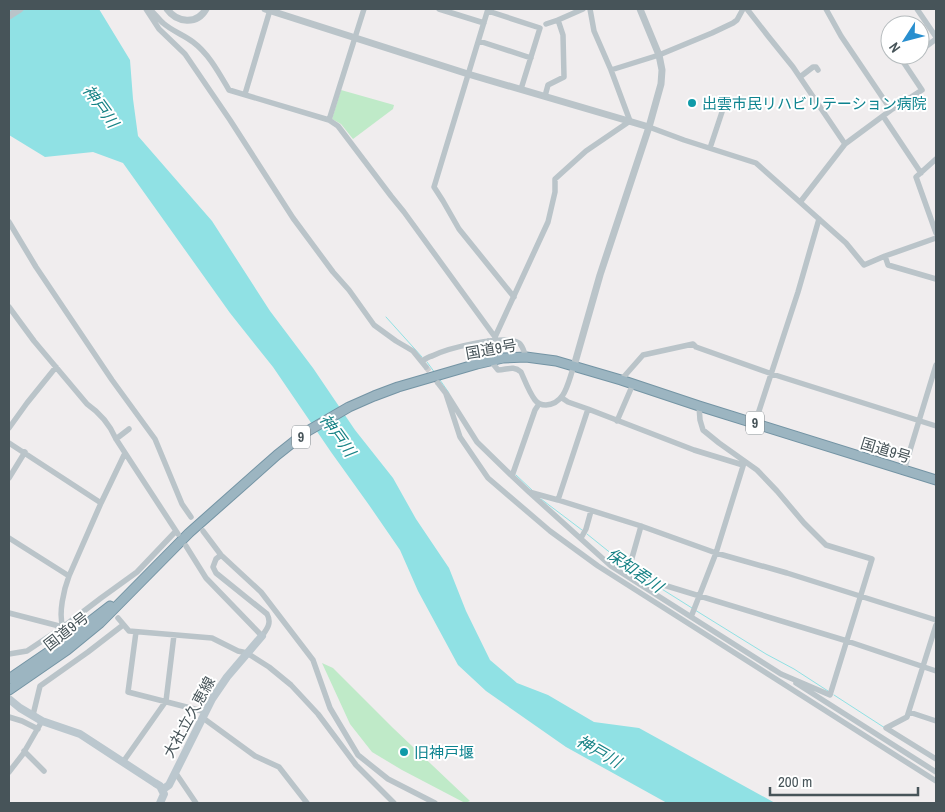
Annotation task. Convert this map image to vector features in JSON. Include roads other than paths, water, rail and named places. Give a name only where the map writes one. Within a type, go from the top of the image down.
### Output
[{"type":"highway","name":"国道9号","points":[[9,690],[67,650],[100,623],[189,532],[306,432],[349,407],[374,396],[398,387],[503,358],[541,358],[574,366],[936,480]]},
{"type":"highway","name":"国道9号","points":[[9,679],[66,640],[136,587]]},
{"type":"main road","name":"大社立久恵線","points":[[160,803],[163,798],[162,790],[169,785],[212,699],[227,677],[262,636]]},
{"type":"main road","points":[[9,699],[42,721],[80,734],[160,786],[162,790]]},
{"type":"street","points":[[9,16],[20,9]]},
{"type":"street","points":[[148,9],[152,10],[161,22],[193,42],[207,56],[229,90],[329,120],[338,126],[404,212],[495,338]]},
{"type":"street","points":[[148,9],[160,29],[185,54],[293,218],[374,325],[412,350],[424,364],[433,355],[495,338],[519,344],[523,347],[526,357]]},
{"type":"street","points":[[167,9],[170,14],[180,20],[191,20],[203,14],[206,9]]},
{"type":"street","points":[[329,120],[364,9]]},
{"type":"street","points":[[439,9],[484,23]]},
{"type":"street","points":[[546,24],[583,9]]},
{"type":"street","points":[[590,9],[594,31],[630,121]]},
{"type":"street","points":[[494,365],[498,370],[518,369],[539,404],[554,404],[562,398],[574,366],[600,275],[649,127],[661,84],[662,70],[659,55],[640,9]]},
{"type":"street","points":[[610,70],[659,55],[712,34],[737,20],[743,9]]},
{"type":"street","points":[[747,9],[800,77],[844,144]]},
{"type":"street","points":[[826,9],[841,36],[891,110]]},
{"type":"street","points":[[917,9],[936,38]]},
{"type":"street","points":[[244,94],[267,10],[468,74],[630,121],[756,163],[846,243],[864,265],[936,238]]},
{"type":"street","points":[[514,297],[459,229],[434,187],[488,10],[540,28],[521,89]]},
{"type":"street","points":[[545,96],[548,85],[564,77],[563,35],[558,20]]},
{"type":"street","points":[[479,41],[531,58]]},
{"type":"street","points":[[800,201],[844,144],[922,90],[906,65]]},
{"type":"street","points":[[800,77],[813,68],[816,67],[818,70]]},
{"type":"street","points":[[710,148],[724,106]]},
{"type":"street","points":[[883,116],[921,173]]},
{"type":"street","points":[[495,338],[548,222],[555,192],[555,179],[586,151],[630,121]]},
{"type":"street","points":[[936,159],[916,177],[936,233]]},
{"type":"street","points":[[755,423],[819,220]]},
{"type":"street","points":[[9,222],[36,267],[154,439],[182,504],[191,517]]},
{"type":"street","points":[[884,256],[888,264],[936,279]]},
{"type":"street","points":[[9,307],[87,404],[112,429],[116,439],[177,532],[137,572],[102,599],[27,651],[9,654]]},
{"type":"street","points":[[488,341],[491,353]]},
{"type":"street","points":[[621,380],[643,355],[693,344],[696,347],[772,374],[936,426]]},
{"type":"street","points":[[904,470],[936,366]]},
{"type":"street","points":[[9,428],[56,367]]},
{"type":"street","points":[[438,383],[477,442],[611,566],[936,772]]},
{"type":"street","points":[[618,421],[633,384]]},
{"type":"street","points":[[446,394],[460,437],[488,478],[550,531],[598,566],[936,781]]},
{"type":"street","points":[[562,398],[568,402],[694,450],[744,463]]},
{"type":"street","points":[[512,476],[535,410],[539,404]]},
{"type":"street","points":[[699,406],[700,420],[704,430],[744,463],[757,470],[826,545],[872,559],[830,695],[782,674]]},
{"type":"street","points":[[558,500],[588,409]]},
{"type":"street","points":[[116,439],[129,429]]},
{"type":"street","points":[[9,442],[101,503]]},
{"type":"street","points":[[9,478],[24,452]]},
{"type":"street","points":[[63,627],[61,620],[65,587],[125,453]]},
{"type":"street","points":[[691,617],[716,553],[744,463]]},
{"type":"street","points":[[530,492],[641,526],[716,553],[787,572],[936,620]]},
{"type":"street","points":[[581,538],[586,529],[591,511]]},
{"type":"street","points":[[641,526],[630,566],[657,583],[847,641],[936,671]]},
{"type":"street","points":[[203,531],[221,555],[261,592],[313,660],[330,708],[358,755],[388,778],[435,803]]},
{"type":"street","points":[[9,538],[69,576]]},
{"type":"street","points":[[186,546],[206,578],[262,636],[269,627],[267,614],[216,573],[213,567],[216,559],[221,555]]},
{"type":"street","points":[[9,613],[63,627]]},
{"type":"street","points":[[118,618],[129,631],[212,638],[238,651],[247,653],[291,685],[318,714],[356,765],[394,803]]},
{"type":"street","points":[[33,716],[40,686],[123,625]]},
{"type":"street","points":[[936,625],[907,717],[886,728],[936,759]]},
{"type":"street","points":[[136,632],[128,692],[166,701],[204,715],[255,756],[279,767],[308,803]]},
{"type":"street","points":[[123,762],[166,701],[174,635]]},
{"type":"street","points":[[43,666],[50,672],[58,674]]},
{"type":"street","points":[[908,712],[936,721]]},
{"type":"street","points":[[9,717],[38,729]]},
{"type":"street","points":[[9,772],[42,721]]},
{"type":"street","points":[[24,751],[44,771]]},
{"type":"street","points":[[175,772],[196,803]]},
{"type":"water","name":"神戸川","points":[[9,9],[99,9],[130,60],[138,136],[212,221],[270,311],[313,368],[355,430],[393,478],[416,519],[449,568],[466,611],[490,660],[517,683],[548,695],[594,722],[639,728],[775,803],[667,803],[566,747],[486,691],[458,665],[418,591],[400,550],[273,367],[230,313],[123,163],[93,152],[45,157],[9,135]]},
{"type":"waterway","name":"保知君川","points":[[386,317],[422,357]]},
{"type":"waterway","name":"保知君川","points":[[427,362],[435,373]]},
{"type":"waterway","name":"保知君川","points":[[440,380],[449,393]]},
{"type":"waterway","name":"保知君川","points":[[516,475],[533,491]]},
{"type":"waterway","name":"保知君川","points":[[541,499],[582,530]]},
{"type":"waterway","name":"保知君川","points":[[587,534],[641,576]]},
{"type":"waterway","name":"保知君川","points":[[657,586],[692,608]]},
{"type":"waterway","name":"保知君川","points":[[695,610],[828,691]]},
{"type":"waterway","name":"保知君川","points":[[834,695],[885,728]]},
{"type":"tunnel","points":[[426,367],[438,383]]},
{"type":"place","name":"出雲市民リハビリテーション病院","points":[[692,103]]},
{"type":"place","name":"旧神戸堰","points":[[404,752]]}]
